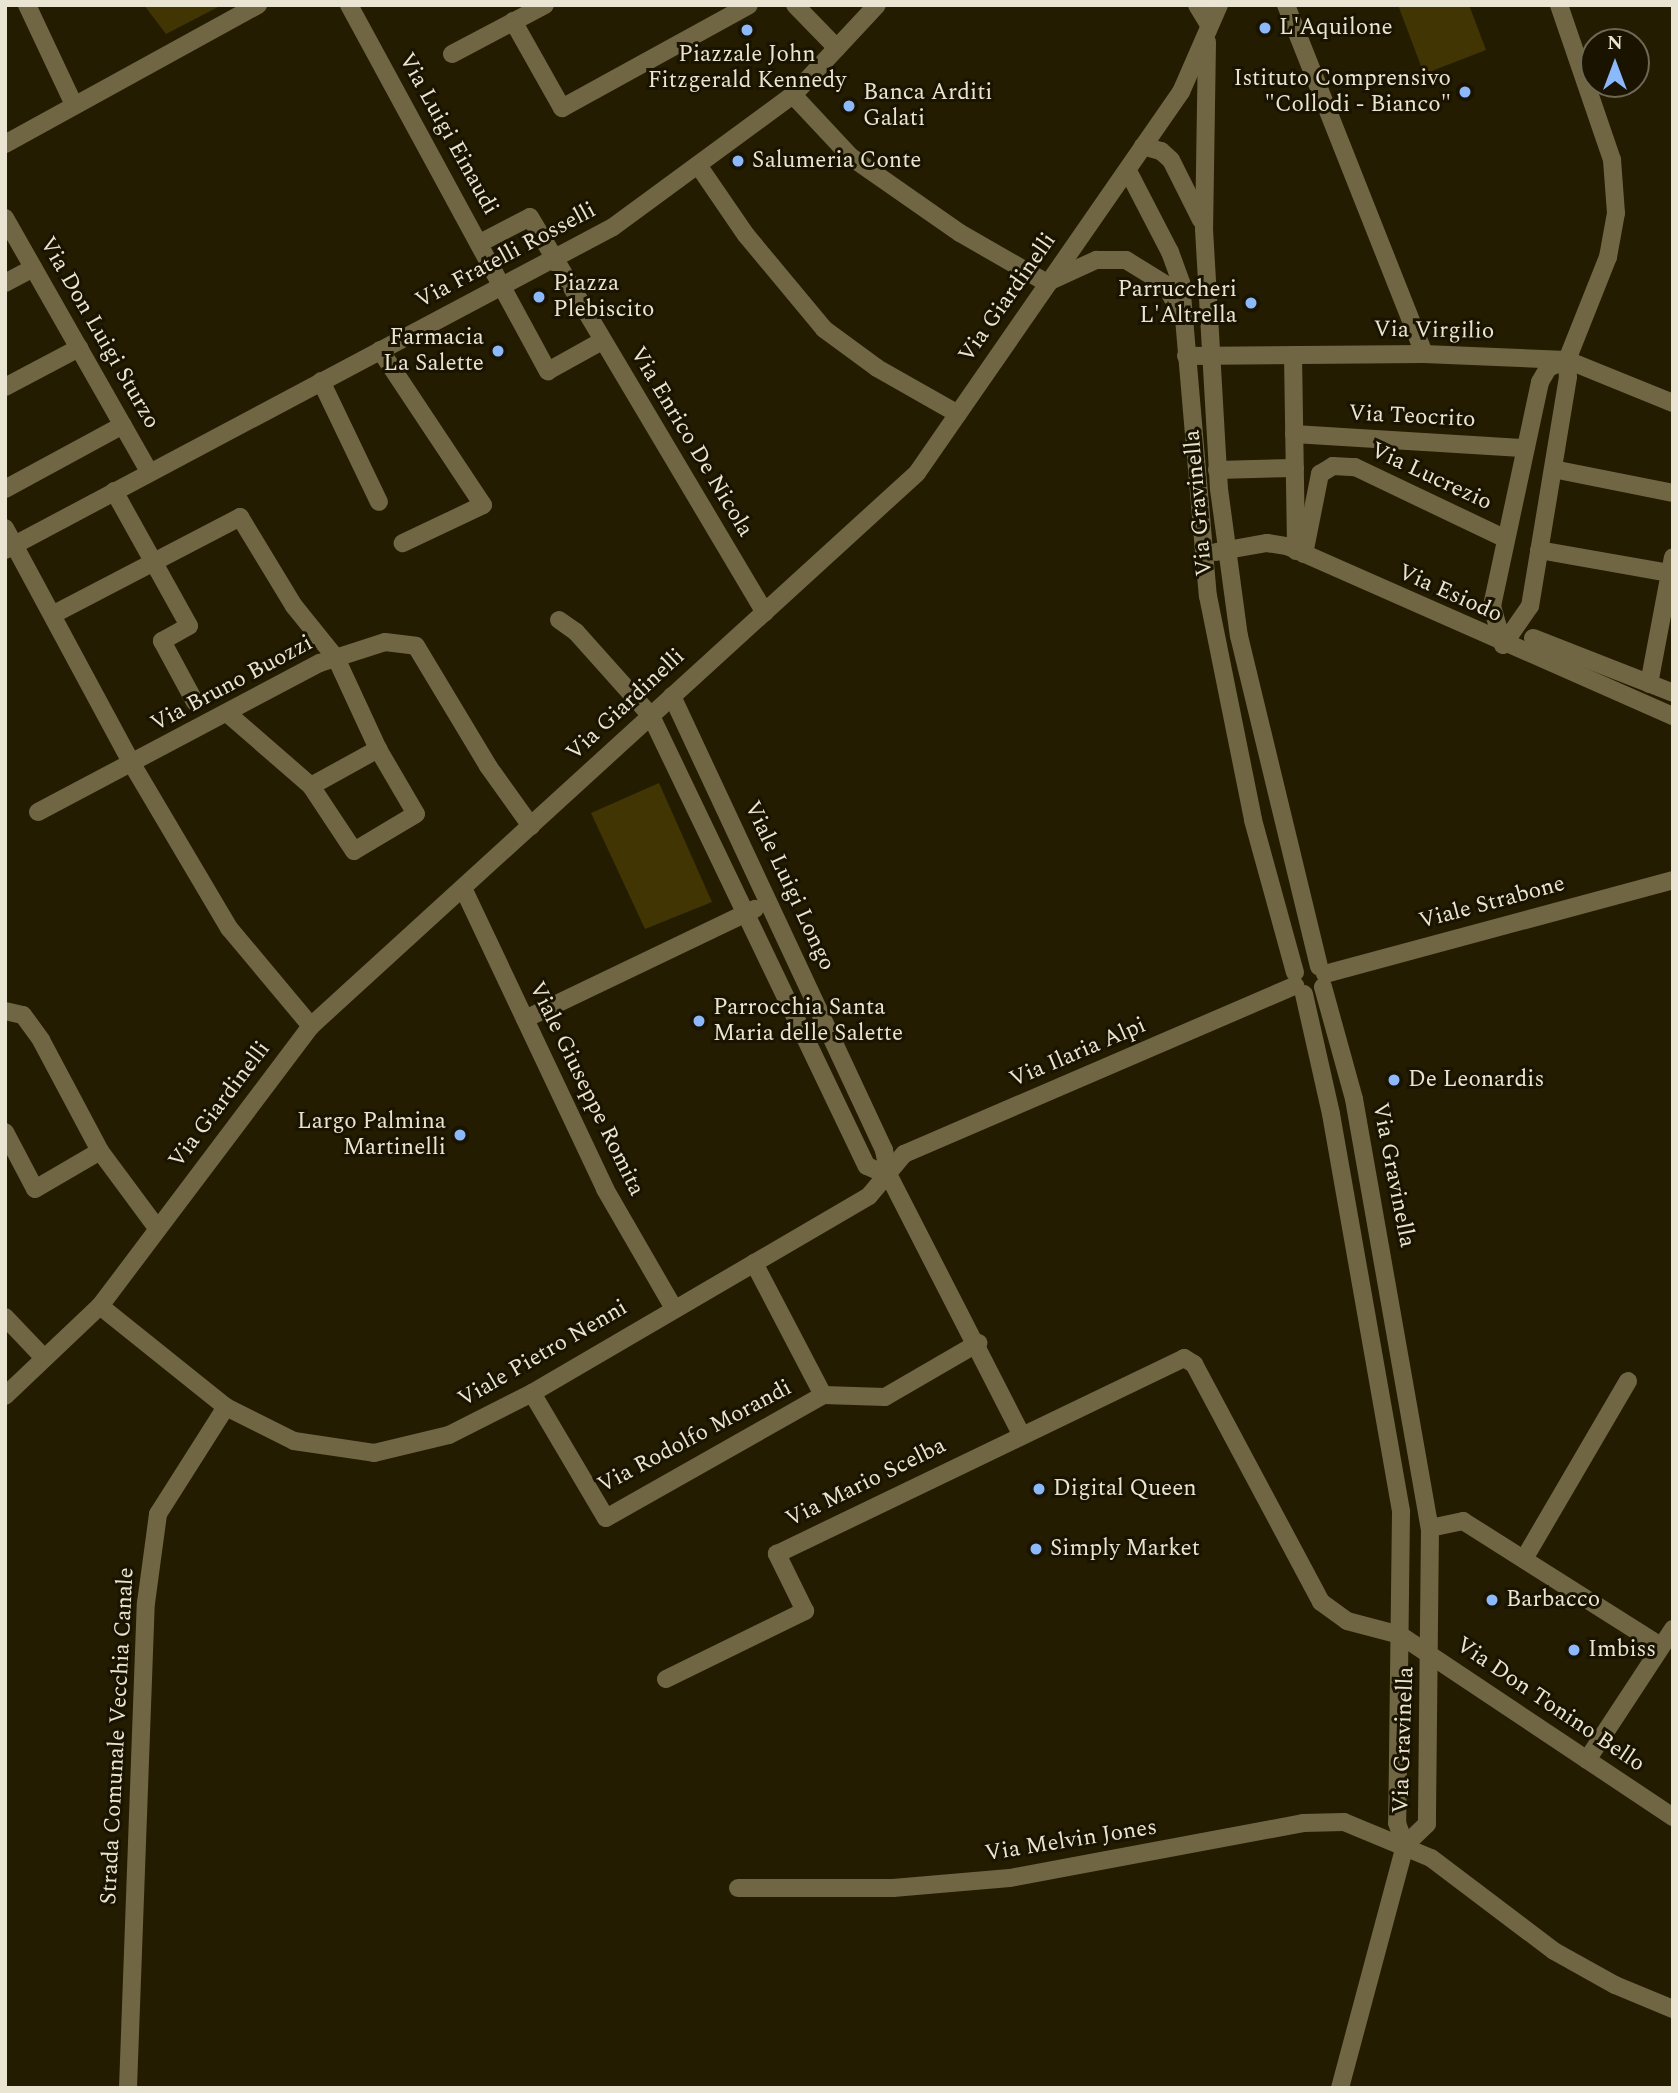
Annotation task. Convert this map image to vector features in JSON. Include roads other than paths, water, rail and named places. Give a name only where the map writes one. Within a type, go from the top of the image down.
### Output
[{"type":"street","points":[[27,5],[74,106]]},
{"type":"street","points":[[5,144],[258,5]]},
{"type":"street","name":"Via Luigi Einaudi","points":[[349,5],[504,287]]},
{"type":"street","points":[[452,54],[545,5]]},
{"type":"street","points":[[513,21],[562,108],[724,22],[749,5]]},
{"type":"street","points":[[795,5],[837,48]]},
{"type":"street","name":"Via Fratelli Rosselli","points":[[10,547],[321,381],[554,261],[613,227],[793,95],[877,5]]},
{"type":"street","points":[[1197,5],[1209,25]]},
{"type":"street","name":"Via Giardinelli","points":[[5,1396],[100,1306],[311,1026],[917,473],[1181,92],[1219,5]]},
{"type":"street","points":[[1286,5],[1424,354]]},
{"type":"street","points":[[1503,645],[1519,628],[1530,606],[1569,377],[1567,360],[1608,257],[1616,213],[1612,160],[1559,5]]},
{"type":"street","name":"Via Gravinella","points":[[1128,171],[1170,252],[1181,283],[1203,554],[1239,755],[1331,1114],[1401,1512],[1397,1823],[1405,1845],[1427,1824],[1432,1657],[1430,1528],[1354,1099],[1261,743],[1226,551],[1217,470],[1205,229],[1203,102],[1209,25]]},
{"type":"street","points":[[793,95],[852,157],[960,233],[1047,283]]},
{"type":"street","points":[[1143,146],[1171,159],[1205,229]]},
{"type":"street","points":[[698,165],[746,234],[824,329],[877,368],[958,414]]},
{"type":"street","points":[[480,243],[530,217],[554,261]]},
{"type":"street","name":"Via Don Luigi Sturzo","points":[[5,218],[149,472]]},
{"type":"street","name":"Via Gravinella","points":[[1047,283],[1096,260],[1126,260],[1165,284],[1184,320]]},
{"type":"street","name":"Via Enrico De Nicola","points":[[554,261],[765,611]]},
{"type":"street","points":[[5,283],[33,268]]},
{"type":"street","points":[[504,287],[548,371],[602,341]]},
{"type":"street","points":[[5,387],[79,348]]},
{"type":"street","points":[[380,350],[483,505],[403,543]]},
{"type":"street","name":"Via Virgilio","points":[[1186,356],[1424,354],[1567,360],[1673,403]]},
{"type":"street","points":[[1293,355],[1300,552]]},
{"type":"street","points":[[1503,645],[1492,606],[1540,382],[1548,368],[1567,360]]},
{"type":"street","points":[[321,381],[379,502]]},
{"type":"street","points":[[5,488],[123,425]]},
{"type":"street","name":"Via Teocrito","points":[[1294,434],[1526,448]]},
{"type":"street","points":[[1300,552],[1320,474],[1333,466],[1336,437]]},
{"type":"street","name":"Via Lucrezio","points":[[1333,466],[1355,467],[1506,539]]},
{"type":"street","points":[[1217,470],[1295,468]]},
{"type":"street","points":[[1553,469],[1673,493]]},
{"type":"street","points":[[114,491],[189,626],[162,641],[195,702]]},
{"type":"street","points":[[54,614],[240,517],[295,606],[335,657],[379,749],[416,814],[354,852],[311,786],[227,713]]},
{"type":"street","points":[[5,528],[10,547],[54,614],[132,764],[229,928],[311,1026]]},
{"type":"street","name":"Via Esiodo","points":[[1203,554],[1267,543],[1300,552],[1503,645],[1673,716]]},
{"type":"street","points":[[1539,550],[1671,565],[1668,620],[1649,684]]},
{"type":"street","name":"Viale Luigi Longo","points":[[559,620],[576,632],[651,716],[867,1166],[889,1175]]},
{"type":"street","points":[[1533,638],[1673,693]]},
{"type":"street","name":"Via Bruno Buozzi","points":[[38,812],[335,657],[385,642],[416,646],[488,766],[531,826]]},
{"type":"street","name":"Viale Luigi Longo","points":[[672,696],[884,1150],[889,1175],[978,1343],[1021,1434]]},
{"type":"street","points":[[311,786],[379,749]]},
{"type":"street","name":"Viale Strabone","points":[[1322,976],[1673,880]]},
{"type":"street","name":"Viale Giuseppe Romita","points":[[463,888],[604,1189],[673,1307]]},
{"type":"street","points":[[525,1019],[769,902]]},
{"type":"street","points":[[1298,984],[1306,963],[1322,976]]},
{"type":"street","points":[[1298,984],[1322,976]]},
{"type":"street","name":"Via Ilaria Alpi","points":[[889,1175],[904,1154],[1298,984]]},
{"type":"street","points":[[5,1011],[23,1015],[41,1040],[100,1151],[157,1228]]},
{"type":"street","points":[[5,1132],[35,1189],[100,1151]]},
{"type":"street","name":"Viale Pietro Nenni","points":[[100,1306],[226,1407],[294,1441],[374,1453],[449,1435],[532,1393],[673,1307],[869,1196],[889,1175]]},
{"type":"street","name":"Via Rodolfo Morandi","points":[[754,1263],[822,1395]]},
{"type":"street","points":[[5,1317],[44,1358]]},
{"type":"street","name":"Via Rodolfo Morandi","points":[[532,1393],[606,1518],[822,1395],[885,1397],[978,1343]]},
{"type":"street","name":"Via Don Tonino Bello","points":[[1021,1434],[1184,1357],[1194,1364],[1321,1602],[1347,1621],[1400,1635],[1673,1817]]},
{"type":"street","points":[[1524,1559],[1628,1381]]},
{"type":"street","name":"Strada Comunale Vecchia Canale","points":[[128,2088],[146,1603],[155,1539],[159,1514],[226,1407]]},
{"type":"street","name":"Via Mario Scelba","points":[[666,1679],[805,1611],[777,1554],[1021,1434]]},
{"type":"street","points":[[1430,1528],[1463,1521],[1661,1646]]},
{"type":"street","points":[[1587,1760],[1673,1629]]},
{"type":"street","name":"Via Melvin Jones","points":[[737,1888],[893,1888],[1010,1878],[1303,1823],[1344,1822],[1405,1845],[1460,1879],[1554,1951],[1615,1985],[1673,2009]]},
{"type":"street","points":[[1340,2088],[1405,1845]]},
{"type":"place","name":"L'Aquilone","points":[[1265,28]]},
{"type":"place","name":"Piazzale John Fitzgerald Kennedy","points":[[747,30]]},
{"type":"place","name":"Istituto Comprensivo \"Collodi - Bianco\"","points":[[1465,92]]},
{"type":"place","name":"Banca Arditi Galati","points":[[849,106]]},
{"type":"place","name":"Salumeria Conte","points":[[738,161]]},
{"type":"place","name":"Piazza Plebiscito","points":[[539,297]]},
{"type":"place","name":"Parruccheri L'Altrella","points":[[1251,303]]},
{"type":"place","name":"Farmacia La Salette","points":[[498,351]]},
{"type":"place","name":"Parrocchia Santa Maria delle Salette","points":[[699,1021]]},
{"type":"place","name":"De Leonardis","points":[[1394,1080]]},
{"type":"place","name":"Largo Palmina Martinelli","points":[[460,1135]]},
{"type":"place","name":"Digital Queen","points":[[1039,1489]]},
{"type":"place","name":"Simply Market","points":[[1036,1549]]},
{"type":"place","name":"Barbacco","points":[[1492,1600]]},
{"type":"place","name":"Imbiss","points":[[1574,1650]]}]
